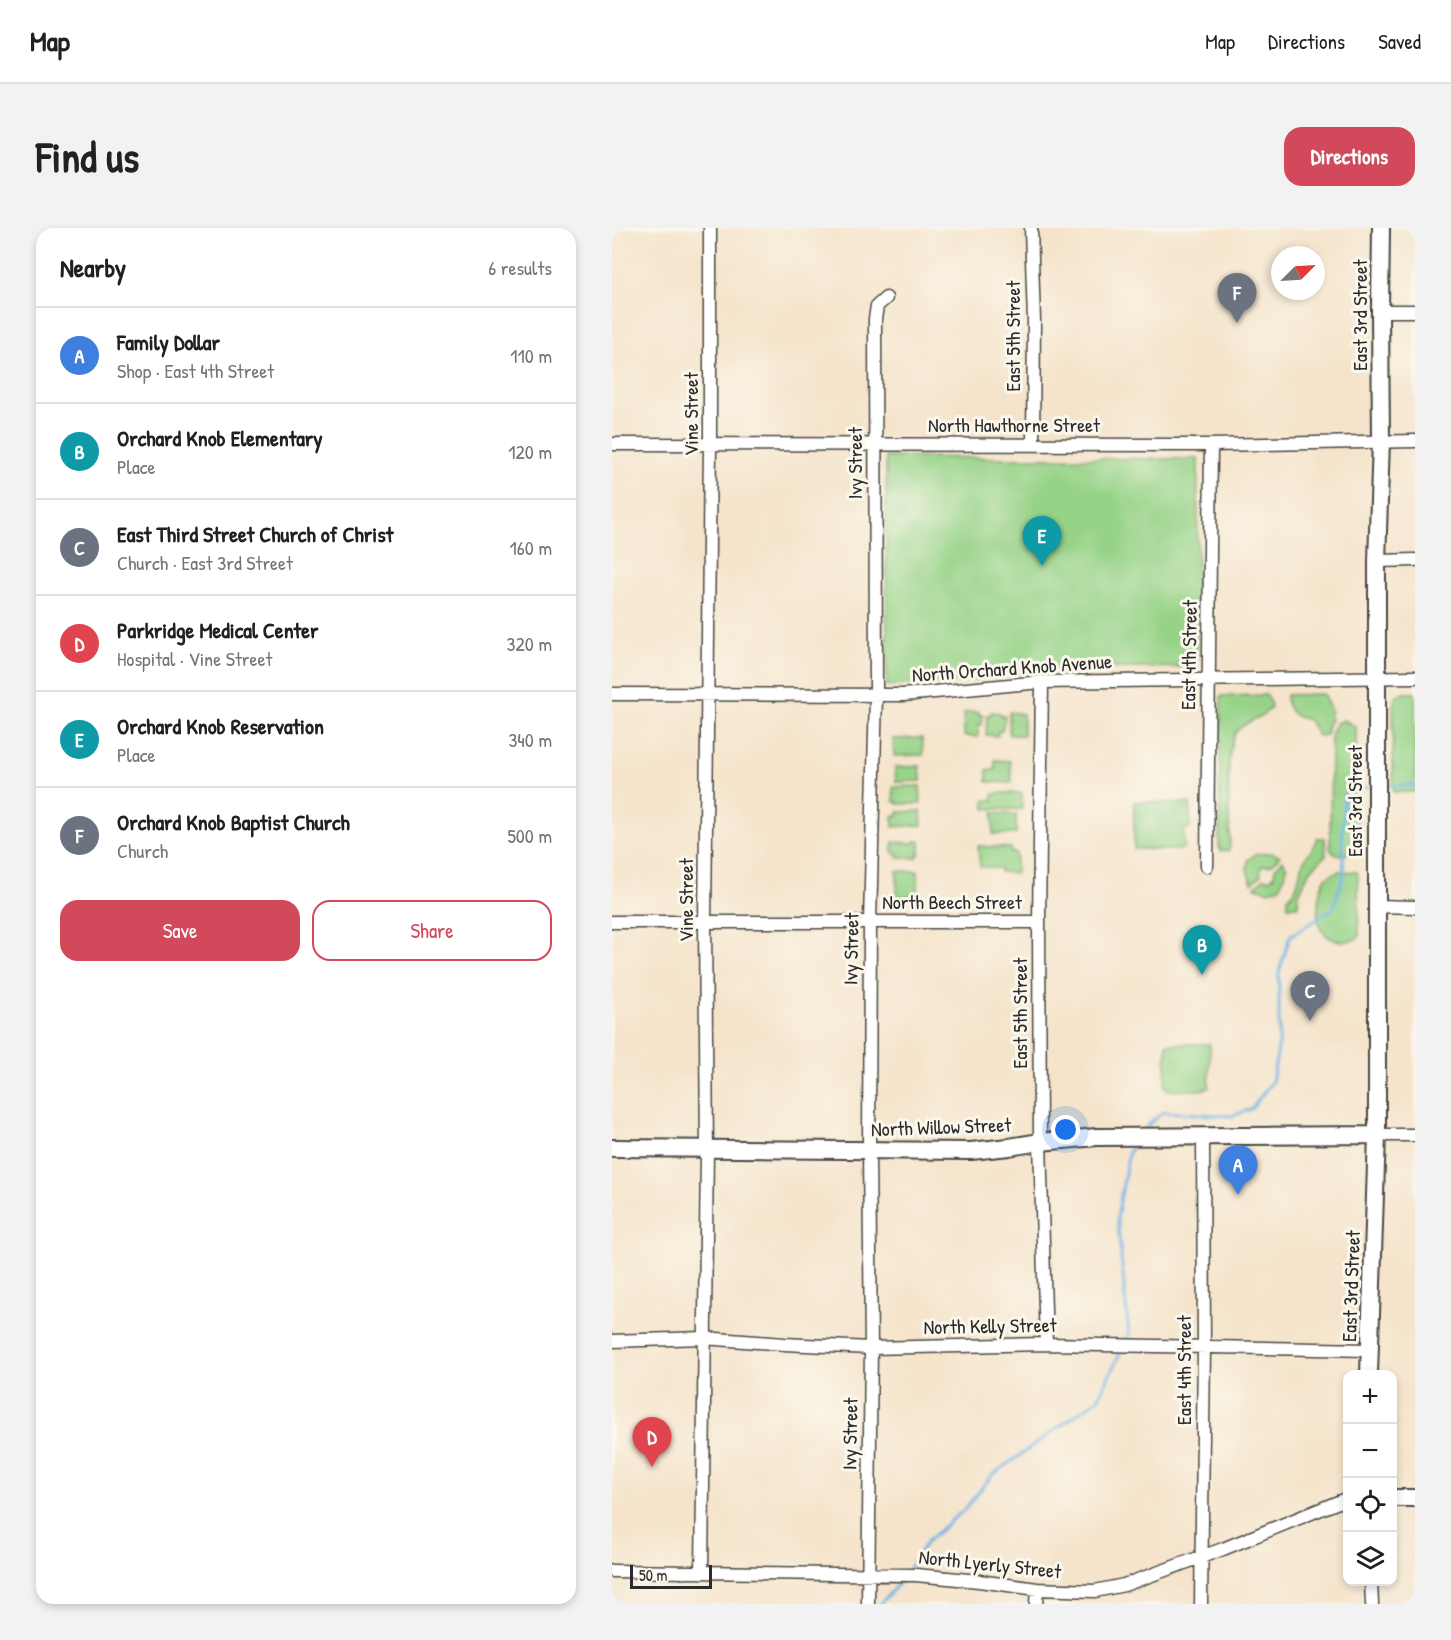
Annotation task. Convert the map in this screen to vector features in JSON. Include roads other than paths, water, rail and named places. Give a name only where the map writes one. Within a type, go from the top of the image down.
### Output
[{"type":"main road","name":"East 3rd Street","points":[[1369,1370],[1377,1135],[1376,678],[1381,441],[1381,228]]},
{"type":"main road","name":"North Willow Street","points":[[612,1148],[970,1151],[1097,1137],[1377,1135]]},
{"type":"main road","points":[[1397,1498],[1415,1498]]},
{"type":"street","name":"Vine Street","points":[[702,1571],[707,1150],[705,923],[710,228]]},
{"type":"street","name":"East 5th Street","points":[[1031,228],[1034,321],[1033,444]]},
{"type":"street","name":"Ivy Street","points":[[868,1604],[871,1348],[870,921],[876,695],[875,319],[877,306],[886,298]]},
{"type":"street","points":[[1380,311],[1415,311]]},
{"type":"street","name":"North Hawthorne Street","points":[[612,444],[1211,445],[1415,441]]},
{"type":"street","name":"East 4th Street","points":[[1207,866],[1211,445]]},
{"type":"street","points":[[1377,561],[1415,560]]},
{"type":"street","name":"North Orchard Knob Avenue","points":[[612,694],[903,695],[1042,682],[1415,677]]},
{"type":"street","name":"East 5th Street","points":[[1042,682],[1039,922],[1040,1142],[1046,1344]]},
{"type":"street","points":[[1376,906],[1415,907]]},
{"type":"street","name":"North Beech Street","points":[[612,922],[1039,922]]},
{"type":"street","name":"North Willow Street","points":[[1377,1135],[1415,1135]]},
{"type":"street","name":"East 4th Street","points":[[1202,1604],[1203,1137]]},
{"type":"street","name":"North Kelly Street","points":[[612,1341],[703,1338],[871,1348],[1046,1344],[1369,1350]]},
{"type":"street","name":"North Lyerly Street","points":[[612,1571],[916,1575],[1037,1589],[1095,1591],[1124,1585],[1223,1549],[1343,1500]]},
{"type":"street","points":[[1371,1586],[1372,1604]]},
{"type":"street","points":[[1036,1604],[1037,1589]]},
{"type":"waterway","points":[[1382,786],[1415,785]]},
{"type":"waterway","points":[[1144,1131],[1164,1112],[1232,1116],[1251,1109],[1272,1082],[1279,1043],[1279,972],[1290,936],[1333,909],[1344,873],[1342,836],[1344,794],[1353,788],[1373,787]]},
{"type":"waterway","points":[[1124,1343],[1129,1334],[1117,1218],[1129,1151],[1135,1144]]},
{"type":"waterway","points":[[908,1570],[927,1541],[966,1508],[991,1476],[1098,1399],[1122,1349]]},
{"type":"waterway","points":[[880,1604],[903,1579]]},
{"type":"place","name":"Orchard Knob Baptist Church","points":[[1237,323]]},
{"type":"place","name":"Orchard Knob Reservation","points":[[1042,566]]},
{"type":"place","name":"Orchard Knob Elementary","points":[[1202,975]]},
{"type":"place","name":"East Third Street Church of Christ","points":[[1310,1021]]},
{"type":"place","name":"Family Dollar","points":[[1238,1195]]},
{"type":"place","name":"Parkridge Medical Center","points":[[652,1467]]}]
